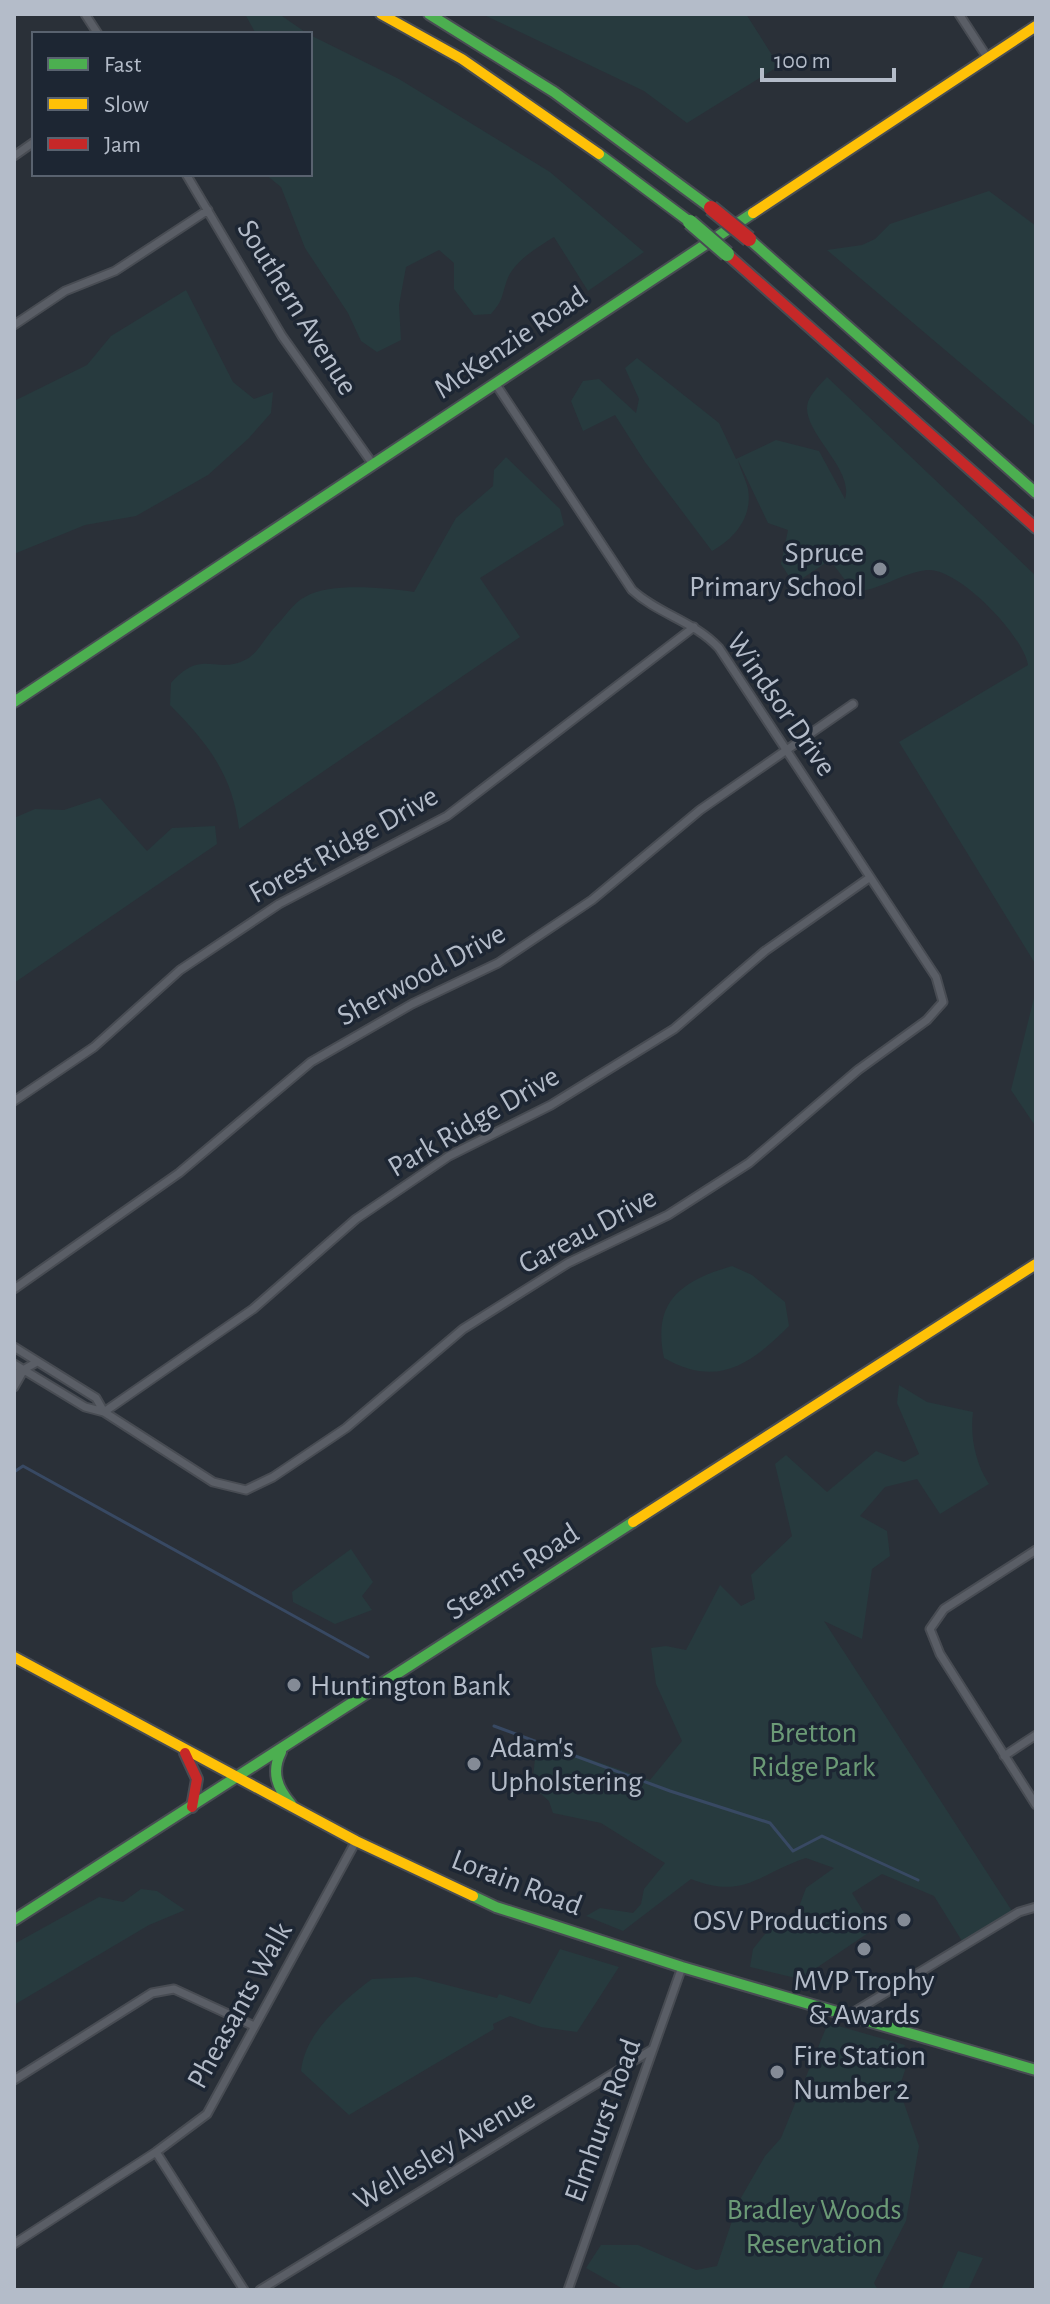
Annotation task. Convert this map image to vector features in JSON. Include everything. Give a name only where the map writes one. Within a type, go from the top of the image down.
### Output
[{"type":"main road","points":[[381,14],[421,33],[538,111],[690,222],[1036,528]]},
{"type":"main road","points":[[429,14],[554,92],[711,208],[1036,493]]},
{"type":"main road","name":"McKenzie Road","points":[[14,702],[1036,26]]},
{"type":"main road","name":"Stearns Road","points":[[14,1920],[282,1751],[1036,1264]]},
{"type":"main road","name":"Lorain Road","points":[[14,1657],[297,1811],[496,1907],[682,1967],[1036,2070]]},
{"type":"main road","points":[[178,1747],[188,1755],[197,1780],[198,1795],[191,1809]]},
{"type":"main road","points":[[282,1751],[275,1761],[278,1784],[297,1811]]},
{"type":"street","points":[[85,14],[97,32]]},
{"type":"street","points":[[959,14],[987,57]]},
{"type":"street","points":[[14,156],[32,143]]},
{"type":"street","name":"Southern Avenue","points":[[187,176],[282,336],[372,463]]},
{"type":"street","points":[[14,325],[65,291],[115,271],[208,210]]},
{"type":"street","name":"Windsor Drive","points":[[495,383],[632,590],[645,602],[694,627],[719,648],[936,977],[943,1002]]},
{"type":"street","name":"Forest Ridge Drive","points":[[14,1101],[94,1047],[180,970],[279,904],[447,816],[694,627]]},
{"type":"street","name":"Sherwood Drive","points":[[14,1289],[179,1173],[311,1062],[412,1004],[498,963],[592,900],[700,810],[853,704]]},
{"type":"street","name":"Park Ridge Drive","points":[[104,1412],[253,1309],[356,1219],[449,1156],[551,1105],[674,1029],[765,951],[869,878]]},
{"type":"street","name":"Gareau Drive","points":[[104,1412],[213,1482],[246,1490],[273,1477],[346,1428],[463,1329],[568,1263],[668,1215],[749,1163],[858,1070],[927,1020],[943,1002]]},
{"type":"street","points":[[14,1347],[96,1398],[104,1412]]},
{"type":"street","points":[[14,1387],[20,1373],[37,1362]]},
{"type":"street","points":[[14,1364],[20,1373],[85,1407],[104,1412]]},
{"type":"street","points":[[1036,1550],[944,1609],[930,1629],[933,1642],[1036,1805]]},
{"type":"street","points":[[1004,1756],[1036,1735]]},
{"type":"street","name":"Pheasants Walk","points":[[14,2244],[156,2152],[207,2114],[356,1841]]},
{"type":"street","points":[[847,2016],[1019,1912],[1036,1907]]},
{"type":"street","name":"Elmhurst Road","points":[[568,2290],[682,1967]]},
{"type":"street","points":[[14,2080],[152,1993],[174,1989],[254,2026]]},
{"type":"street","name":"Wellesley Avenue","points":[[260,2290],[653,2049]]},
{"type":"street","points":[[156,2152],[244,2290]]},
{"type":"green space","points":[[245,14],[279,14],[305,32],[255,32]]},
{"type":"green space","points":[[482,14],[746,14],[779,66],[687,123],[644,91]]},
{"type":"green space","points":[[312,36],[399,79],[550,172],[644,252],[588,291],[554,237],[527,255],[510,273],[500,301],[491,314],[474,315],[454,289],[454,263],[439,250],[406,267],[399,305],[401,340],[377,352],[361,341],[348,313],[305,248],[281,187],[267,176],[312,176]]},
{"type":"green space","points":[[989,191],[1036,226],[1036,427],[827,250],[862,245],[875,239],[890,224]]},
{"type":"green space","points":[[186,290],[233,382],[254,399],[273,392],[271,413],[208,475],[136,516],[85,525],[14,554],[14,401],[87,365],[111,336]]},
{"type":"green space","points":[[637,358],[719,423],[736,459],[776,440],[819,451],[845,499],[846,487],[842,475],[811,425],[807,413],[809,399],[827,377],[1036,576],[1036,965],[899,742],[1028,665],[1014,637],[987,605],[955,579],[940,572],[927,570],[908,574],[854,592],[830,560],[794,584],[781,564],[788,530],[768,523],[738,460],[748,489],[748,509],[740,526],[728,540],[712,551],[645,462],[615,415],[583,431],[571,401],[583,381],[599,379],[636,413],[639,399],[625,368]]},
{"type":"green space","points":[[506,457],[560,509],[564,525],[480,578],[520,637],[239,829],[225,776],[207,747],[170,705],[171,683],[192,666],[226,665],[247,659],[297,603],[316,592],[358,587],[414,592],[456,518],[493,486],[494,470]]},
{"type":"green space","points":[[100,798],[147,851],[172,828],[215,826],[217,844],[14,983],[14,818],[35,809],[64,810]]},
{"type":"green space","points":[[1036,990],[1036,1123],[1034,1124],[1011,1090]]},
{"type":"green space","points":[[732,1266],[752,1275],[785,1302],[789,1326],[760,1352],[732,1368],[700,1371],[664,1358],[662,1322],[674,1296],[698,1279]]},
{"type":"green space","name":"Bretton Ridge Park","points":[[899,1385],[927,1402],[973,1412],[975,1449],[989,1484],[940,1514],[917,1479],[885,1487],[860,1516],[887,1531],[890,1556],[872,1569],[862,1639],[824,1621],[1012,1911],[962,1941],[934,1896],[882,1874],[852,1893],[874,1929],[800,1979],[750,1967],[753,1949],[765,1934],[796,1915],[806,1888],[834,1868],[806,1858],[738,1886],[709,1885],[691,1879],[623,1931],[586,1916],[600,1908],[633,1913],[641,1904],[644,1889],[665,1863],[601,1823],[553,1813],[549,1801],[532,1786],[537,1741],[650,1780],[682,1741],[656,1684],[651,1648],[666,1646],[686,1650],[720,1585],[741,1606],[755,1599],[751,1575],[792,1536],[775,1464],[786,1455],[827,1492],[876,1451],[904,1462],[919,1454],[897,1403]]},
{"type":"green space","points":[[351,1549],[373,1582],[362,1596],[372,1610],[335,1624],[293,1602],[292,1592]]},
{"type":"green space","points":[[141,1889],[157,1891],[185,1910],[149,1925],[14,2005],[14,1944],[99,1897],[123,1902]]},
{"type":"green space","points":[[560,1949],[619,1967],[577,2032],[541,2027],[510,2016],[493,2024],[494,2029],[349,2115],[301,2071],[310,2043],[327,2019],[372,1979],[416,1977],[497,1998],[499,1994],[530,2004]]},
{"type":"green space","name":"Bradley Woods Reservation","points":[[828,2023],[905,2045],[903,2052],[910,2054],[899,2089],[919,2146],[906,2221],[874,2283],[878,2290],[625,2290],[586,2268],[601,2245],[638,2245],[696,2270],[717,2266],[738,2203],[765,2156],[781,2138]]},
{"type":"green space","name":"Bradley Woods Reservation","points":[[958,2251],[983,2258],[968,2290],[941,2290]]},
{"type":"waterway","points":[[14,1472],[23,1466],[368,1657]]},
{"type":"waterway","points":[[494,1726],[670,1791],[770,1823],[793,1851],[822,1836],[918,1880]]},
{"type":"traffic: fast","points":[[429,14],[554,92],[711,208]]},
{"type":"traffic: fast","points":[[599,154],[690,222]]},
{"type":"traffic: fast","points":[[14,702],[753,213]]},
{"type":"traffic: fast","points":[[690,222],[727,254]]},
{"type":"traffic: fast","points":[[749,239],[1036,493]]},
{"type":"traffic: fast","points":[[14,1920],[633,1522]]},
{"type":"traffic: fast","points":[[281,1752],[276,1766],[277,1780],[291,1804]]},
{"type":"traffic: fast","points":[[473,1896],[496,1907],[682,1967],[1036,2070]]},
{"type":"traffic: slow","points":[[381,14],[462,59],[599,154]]},
{"type":"traffic: slow","points":[[753,213],[1036,26]]},
{"type":"traffic: slow","points":[[633,1522],[1036,1264]]},
{"type":"traffic: slow","points":[[14,1657],[356,1841],[473,1896]]},
{"type":"traffic: jam","points":[[711,208],[749,239]]},
{"type":"traffic: jam","points":[[727,254],[1036,528]]},
{"type":"traffic: jam","points":[[185,1753],[197,1779],[192,1807]]},
{"type":"place","name":"Spruce Primary School","points":[[880,569]]},
{"type":"place","name":"Huntington Bank","points":[[294,1685]]},
{"type":"place","name":"Adam's Upholstering","points":[[474,1764]]},
{"type":"place","name":"OSV Productions","points":[[904,1920]]},
{"type":"place","name":"MVP Trophy & Awards","points":[[864,1949]]},
{"type":"place","name":"Fire Station Number 2","points":[[777,2072]]}]
